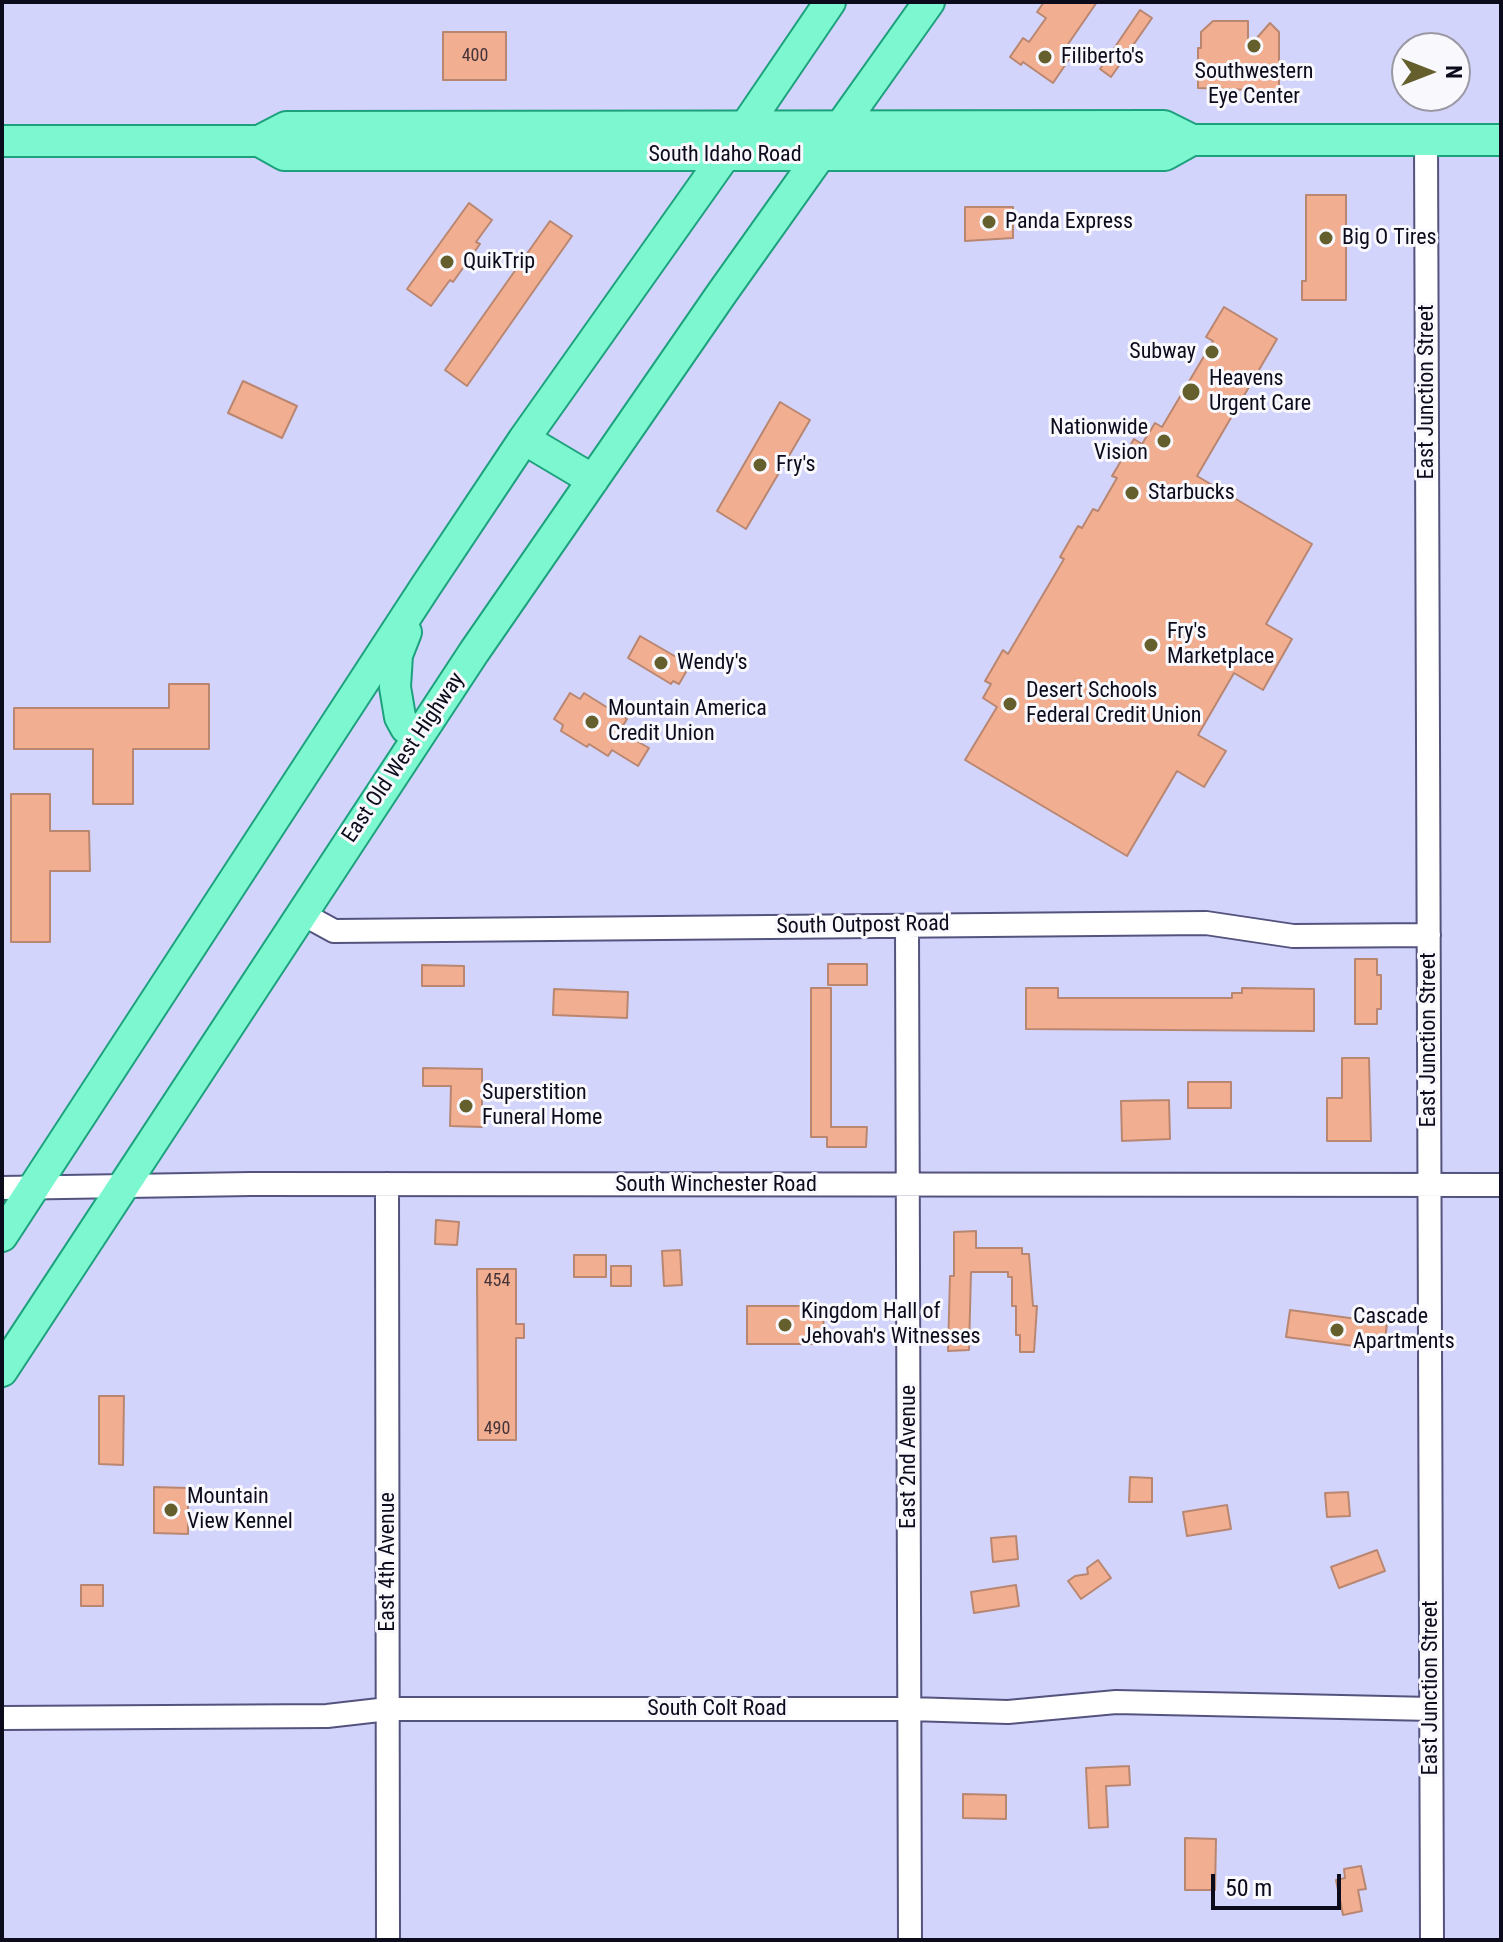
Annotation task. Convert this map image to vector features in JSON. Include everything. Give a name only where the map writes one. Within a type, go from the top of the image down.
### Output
[{"type":"main road","points":[[2,1236],[260,837],[524,439],[830,2]]},
{"type":"main road","name":"East Old West Highway","points":[[2,1371],[418,736],[722,293],[929,2]]},
{"type":"main road","name":"South Idaho Road","points":[[2,141],[259,141],[286,127],[1164,126],[1192,140],[1501,140]]},
{"type":"main road","name":"South Idaho Road","points":[[259,141],[284,155],[1165,155],[1192,140]]},
{"type":"main road","points":[[524,439],[593,480]]},
{"type":"main road","points":[[418,736],[406,728],[400,717],[395,671],[397,655],[426,586]]},
{"type":"street","name":"East Junction Street","points":[[1426,140],[1432,1940]]},
{"type":"street","name":"South Outpost Road","points":[[301,913],[334,931],[1206,923],[1293,936],[1429,935]]},
{"type":"street","name":"East 2nd Avenue","points":[[907,926],[910,1940]]},
{"type":"street","name":"South Winchester Road","points":[[2,1188],[387,1184],[1501,1185]]},
{"type":"street","name":"East 4th Avenue","points":[[387,1184],[388,1940]]},
{"type":"street","name":"South Colt Road","points":[[2,1718],[327,1716],[388,1709],[910,1709],[1008,1712],[1116,1702],[1431,1709]]},
{"type":"building","points":[[1044,2],[1097,2],[1064,50],[1072,55],[1053,83],[1023,62],[1021,65],[1010,57],[1023,38],[1029,42],[1046,18],[1037,12]]},
{"type":"building","points":[[1140,10],[1152,18],[1111,77],[1100,69]]},
{"type":"building","points":[[1213,21],[1248,21],[1248,48],[1270,23],[1279,32],[1279,91],[1198,88],[1201,32]]},
{"type":"building","points":[[443,32],[506,32],[506,80],[443,80]]},
{"type":"building","name":"Big O Tires","points":[[1306,195],[1346,195],[1346,300],[1302,300],[1302,281],[1306,281]]},
{"type":"building","name":"QuikTrip","points":[[469,203],[492,220],[476,242],[480,244],[431,306],[407,289]]},
{"type":"building","name":"Panda Express","points":[[965,207],[1013,207],[1013,238],[965,241]]},
{"type":"building","points":[[550,221],[572,236],[467,386],[445,370]]},
{"type":"building","name":"Fry's Marketplace","points":[[1224,307],[1277,339],[1197,476],[1312,544],[1266,624],[1292,639],[1263,690],[1234,673],[1198,735],[1226,751],[1204,787],[1177,771],[1127,856],[965,760],[997,707],[983,698],[991,684],[985,681],[1003,650],[1008,654],[1064,559],[1060,557],[1078,526],[1082,528],[1093,509],[1098,511],[1117,478],[1112,476],[1134,439],[1142,444],[1155,423],[1162,427],[1213,341],[1206,337]]},
{"type":"building","points":[[243,381],[297,406],[282,438],[228,413]]},
{"type":"building","points":[[780,402],[810,420],[746,529],[717,511]]},
{"type":"building","name":"Wendy's","points":[[640,636],[690,665],[679,684],[673,681],[671,684],[628,658]]},
{"type":"building","points":[[169,684],[209,684],[209,749],[133,749],[133,804],[93,804],[93,749],[14,749],[14,708],[169,708]]},
{"type":"building","name":"Mountain America Credit Union","points":[[570,693],[580,699],[584,693],[608,708],[610,704],[622,712],[620,714],[627,719],[622,727],[629,731],[626,735],[649,748],[638,766],[612,750],[608,756],[589,744],[587,747],[561,731],[563,725],[554,719]]},
{"type":"building","points":[[11,794],[50,794],[50,831],[89,831],[90,871],[50,871],[50,942],[11,942]]},
{"type":"building","points":[[1355,959],[1377,959],[1377,975],[1381,975],[1381,1009],[1377,1009],[1377,1024],[1355,1024]]},
{"type":"building","points":[[828,964],[867,964],[867,985],[828,985]]},
{"type":"building","points":[[422,965],[464,966],[464,986],[422,986]]},
{"type":"building","points":[[811,988],[831,988],[831,1127],[867,1127],[866,1147],[827,1147],[827,1137],[811,1137]]},
{"type":"building","points":[[1026,988],[1058,988],[1058,998],[1232,998],[1232,993],[1242,993],[1242,988],[1314,989],[1314,1031],[1026,1029]]},
{"type":"building","points":[[554,989],[628,992],[627,1018],[553,1015]]},
{"type":"building","points":[[1342,1058],[1369,1058],[1371,1141],[1327,1141],[1327,1098],[1342,1098]]},
{"type":"building","name":"Superstition Funeral Home","points":[[423,1068],[482,1069],[482,1127],[450,1126],[451,1086],[423,1086]]},
{"type":"building","points":[[1188,1082],[1231,1082],[1231,1108],[1188,1108]]},
{"type":"building","points":[[1169,1100],[1170,1139],[1122,1141],[1121,1101]]},
{"type":"building","points":[[436,1220],[459,1222],[457,1245],[435,1244]]},
{"type":"building","points":[[976,1231],[976,1248],[1022,1248],[1022,1254],[1029,1254],[1033,1306],[1037,1306],[1034,1352],[1020,1352],[1020,1335],[1016,1335],[1016,1306],[1012,1306],[1012,1277],[1008,1277],[1008,1272],[971,1272],[969,1350],[948,1351],[954,1232]]},
{"type":"building","points":[[680,1250],[682,1285],[664,1286],[662,1251]]},
{"type":"building","points":[[574,1255],[606,1255],[606,1277],[574,1277]]},
{"type":"building","points":[[611,1266],[631,1266],[631,1286],[611,1286]]},
{"type":"building","points":[[477,1269],[516,1269],[516,1324],[524,1324],[524,1338],[516,1338],[516,1440],[478,1440]]},
{"type":"building","name":"Kingdom Hall of Jehovah's Witnesses","points":[[747,1306],[823,1306],[824,1344],[747,1344]]},
{"type":"building","name":"Cascade Apartments","points":[[1290,1310],[1387,1323],[1384,1350],[1286,1337]]},
{"type":"building","points":[[99,1396],[124,1396],[123,1465],[99,1464]]},
{"type":"building","points":[[1130,1477],[1152,1478],[1152,1502],[1129,1502]]},
{"type":"building","name":"Mountain View Kennel","points":[[154,1487],[188,1488],[188,1534],[154,1533]]},
{"type":"building","points":[[1348,1492],[1350,1516],[1327,1517],[1325,1493]]},
{"type":"building","points":[[1227,1505],[1231,1529],[1187,1536],[1183,1512]]},
{"type":"building","points":[[1016,1536],[1018,1559],[993,1562],[991,1538]]},
{"type":"building","points":[[1377,1550],[1385,1571],[1339,1588],[1331,1567]]},
{"type":"building","points":[[1098,1560],[1111,1578],[1081,1599],[1068,1581],[1075,1576],[1088,1574],[1087,1568]]},
{"type":"building","points":[[81,1585],[103,1585],[103,1606],[81,1606]]},
{"type":"building","points":[[1016,1585],[1019,1606],[974,1613],[971,1592]]},
{"type":"building","points":[[1129,1766],[1130,1785],[1106,1786],[1108,1827],[1089,1828],[1086,1768]]},
{"type":"building","points":[[963,1794],[1006,1795],[1006,1819],[963,1818]]},
{"type":"building","points":[[1185,1838],[1216,1839],[1215,1890],[1185,1890]]},
{"type":"building","points":[[1361,1866],[1366,1889],[1358,1890],[1362,1911],[1343,1915],[1336,1880],[1345,1878],[1344,1869]]},
{"type":"place","name":"Southwestern Eye Center","points":[[1254,46]]},
{"type":"place","name":"Filiberto's","points":[[1045,57]]},
{"type":"place","name":"Panda Express","points":[[989,222]]},
{"type":"place","name":"Big O Tires","points":[[1326,238]]},
{"type":"place","name":"QuikTrip","points":[[447,262]]},
{"type":"place","name":"Subway","points":[[1212,352]]},
{"type":"place","name":"Heavens Urgent Care","points":[[1191,392]]},
{"type":"place","name":"Nationwide Vision","points":[[1164,441]]},
{"type":"place","name":"Fry's","points":[[760,465]]},
{"type":"place","name":"Starbucks","points":[[1132,493]]},
{"type":"place","name":"Fry's Marketplace","points":[[1151,645]]},
{"type":"place","name":"Wendy's","points":[[661,663]]},
{"type":"place","name":"Desert Schools Federal Credit Union","points":[[1010,704]]},
{"type":"place","name":"Mountain America Credit Union","points":[[592,722]]},
{"type":"place","name":"Superstition Funeral Home","points":[[466,1106]]},
{"type":"place","name":"Kingdom Hall of Jehovah's Witnesses","points":[[785,1325]]},
{"type":"place","name":"Cascade Apartments","points":[[1337,1330]]},
{"type":"place","name":"Mountain View Kennel","points":[[171,1510]]}]
